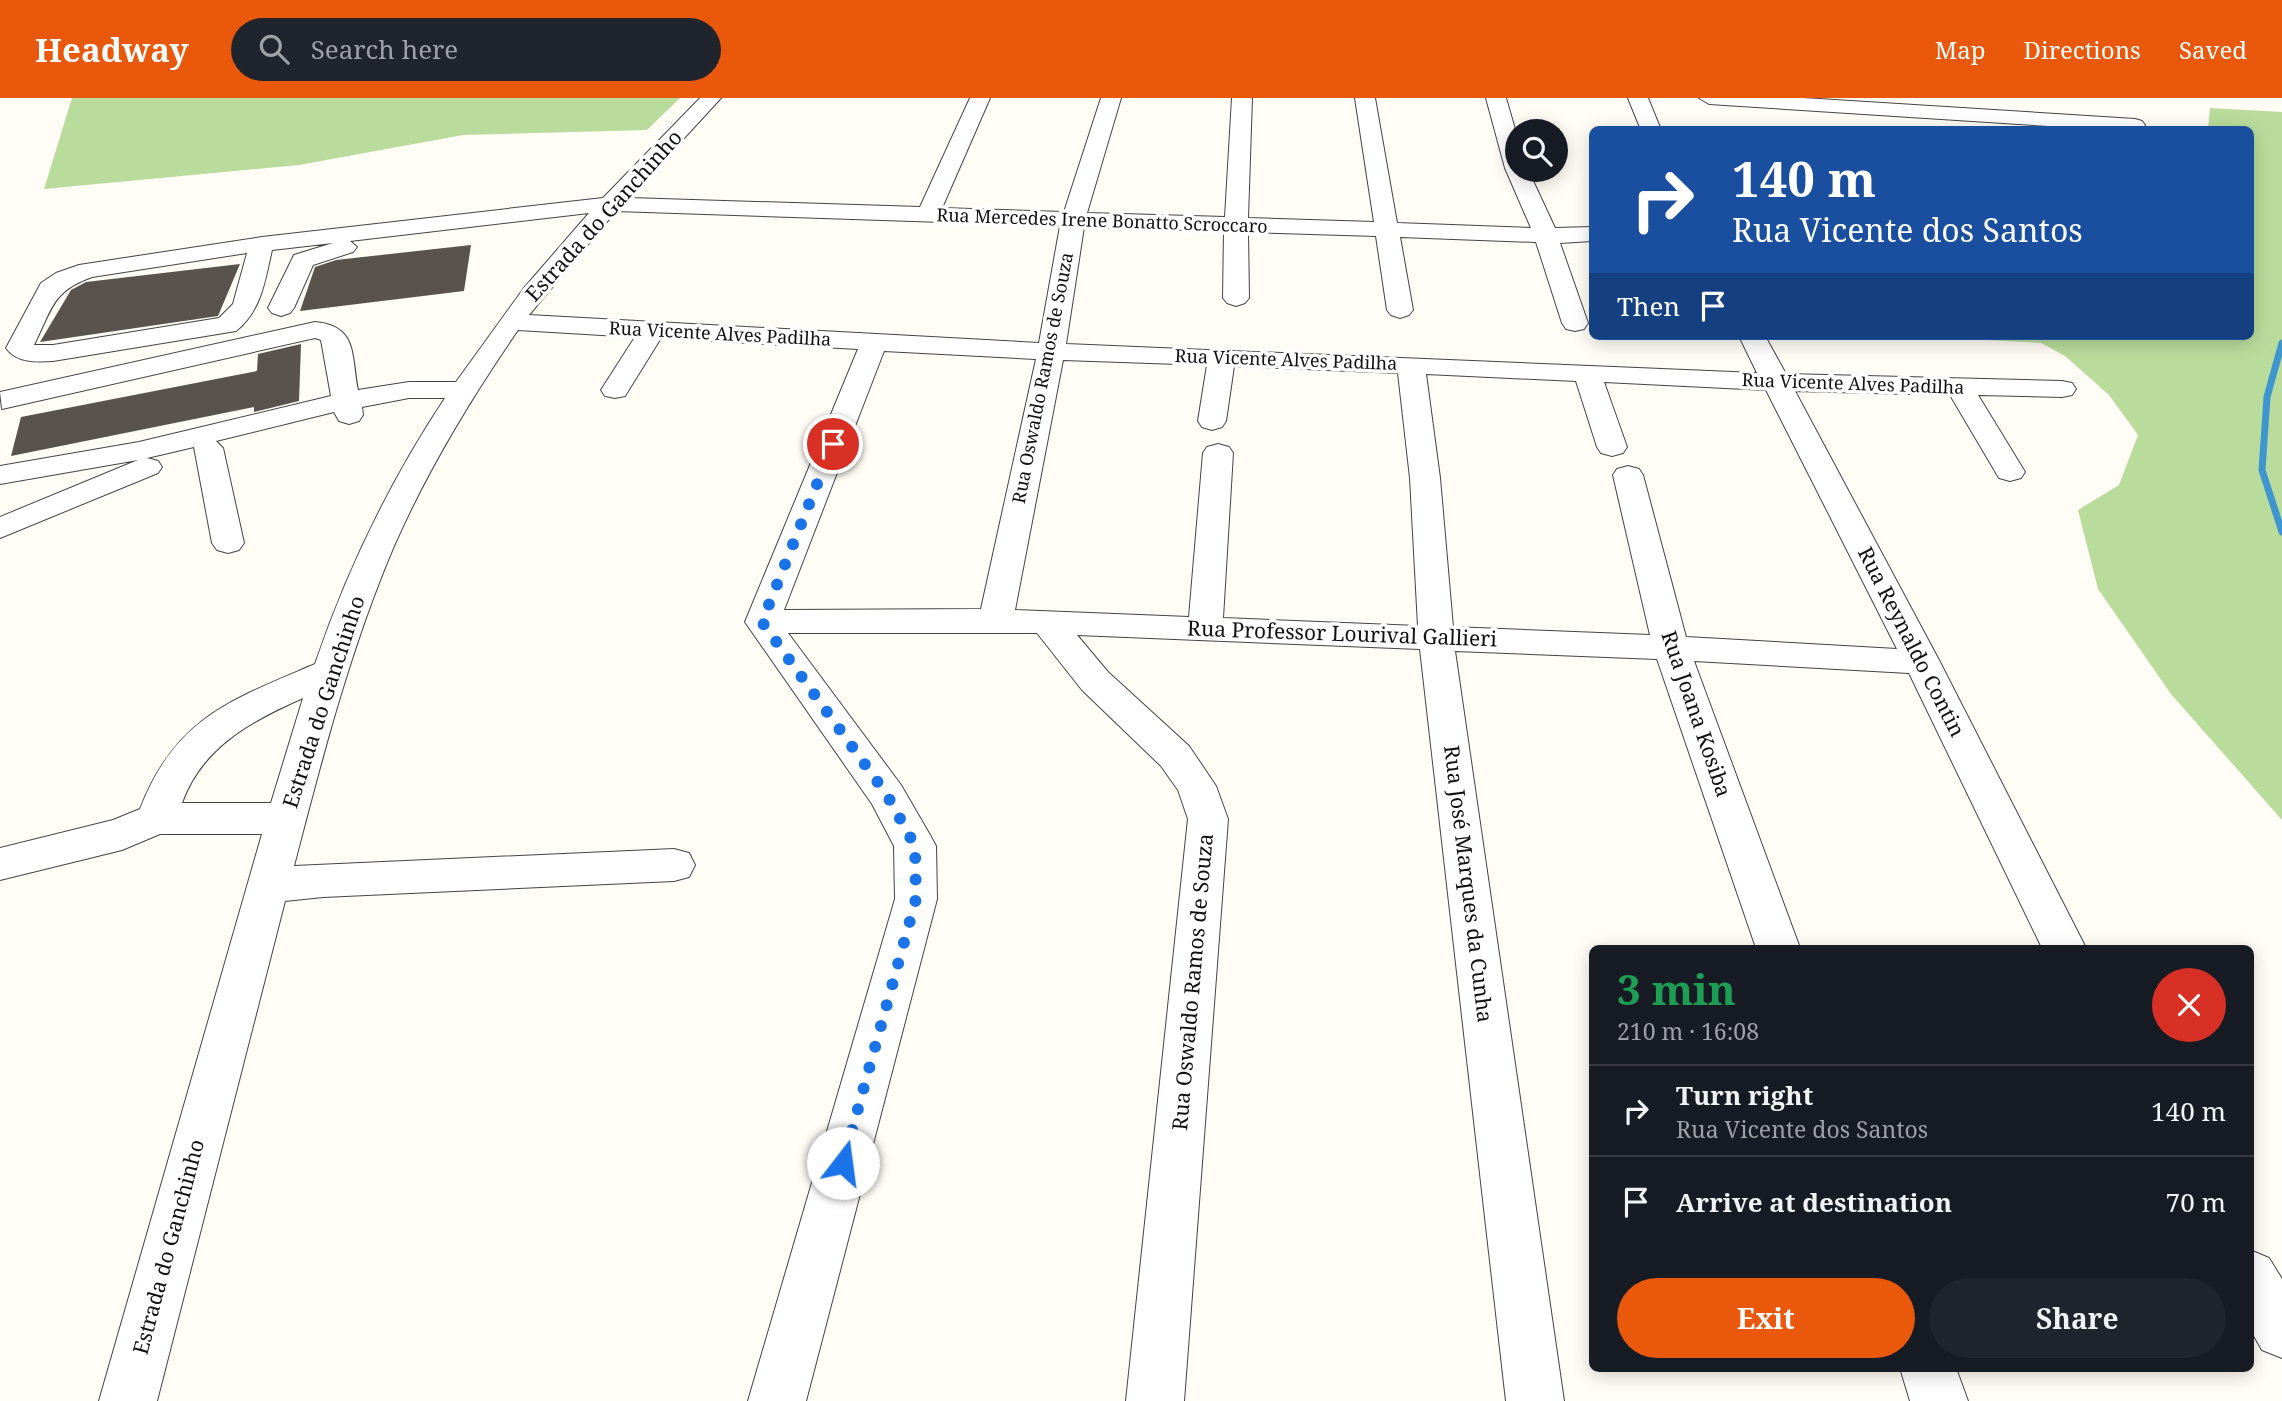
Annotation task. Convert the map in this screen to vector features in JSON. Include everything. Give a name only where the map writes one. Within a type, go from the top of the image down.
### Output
[{"type":"street","name":"Estrada do Ganchinho","points":[[128,1401],[286,818],[329,672],[378,545],[461,398],[511,323],[602,216],[711,98]]},
{"type":"street","points":[[928,215],[980,98]]},
{"type":"street","name":"Rua Oswaldo Ramos de Souza","points":[[996,620],[1051,352],[1073,220],[1111,98]]},
{"type":"street","points":[[1236,299],[1236,225],[1242,98]]},
{"type":"street","points":[[1365,98],[1400,310]]},
{"type":"street","points":[[1496,98],[1516,168],[1546,235],[1575,323]]},
{"type":"street","points":[[1638,98],[1649,126]]},
{"type":"street","points":[[1709,98],[1905,105],[2135,125]]},
{"type":"street","points":[[1771,102],[1785,120]]},
{"type":"street","points":[[1905,105],[1922,126]]},
{"type":"street","name":"Rua Mercedes Irene Bonatto Scroccaro","points":[[602,216],[928,215],[1546,235],[1589,234]]},
{"type":"street","points":[[262,244],[246,304],[240,315],[227,325],[53,354],[33,354],[19,348],[50,288],[65,278],[88,270],[262,244],[602,216]]},
{"type":"street","points":[[281,308],[303,260],[335,248],[602,216]]},
{"type":"street","name":"Rua Vicente Alves Padilha","points":[[511,323],[1051,352],[1223,357],[1777,382],[2062,389]]},
{"type":"street","points":[[1,403],[315,330],[326,331],[334,336],[348,408]]},
{"type":"street","points":[[615,390],[652,331]]},
{"type":"street","name":"Rua Reynaldo Contin","points":[[1753,340],[1922,662],[2063,945]]},
{"type":"street","points":[[777,1401],[916,899],[915,846],[887,795],[762,622],[874,342]]},
{"type":"street","points":[[1212,421],[1223,357]]},
{"type":"street","name":"Rua José Marques da Cunha","points":[[1411,365],[1425,478],[1436,638],[1535,1401]]},
{"type":"street","name":"Rua Joana Kosiba","points":[[1587,374],[1620,461],[1671,648],[1777,945]]},
{"type":"street","points":[[1960,388],[2010,472]]},
{"type":"street","points":[[0,475],[138,451],[348,408],[402,406],[461,398]]},
{"type":"street","points":[[0,528],[142,469],[348,408]]},
{"type":"street","points":[[208,448],[228,543]]},
{"type":"street","points":[[1205,629],[1219,453]]},
{"type":"street","name":"Rua Professor Lourival Gallieri","points":[[762,622],[996,620],[1671,648],[1922,662]]},
{"type":"street","name":"Rua Oswaldo Ramos de Souza","points":[[1048,622],[1095,681],[1175,756],[1196,786],[1208,819],[1155,1401]]},
{"type":"street","points":[[156,819],[178,768],[206,737],[234,716],[329,672]]},
{"type":"street","points":[[0,864],[122,834],[156,819],[286,818]]},
{"type":"street","points":[[267,886],[323,880],[674,865]]},
{"type":"street","points":[[2254,1284],[2282,1330]]},
{"type":"street","points":[[1929,1372],[1939,1401]]},
{"type":"green space","points":[[72,98],[680,98],[647,130],[463,135],[299,165],[44,189]]},
{"type":"green space","points":[[2210,108],[2282,112],[2282,820],[2171,694],[2098,589],[2078,510],[2119,485],[2138,435],[2109,395],[2065,356],[2041,343],[1986,340],[2254,340],[2254,126],[2208,126]]},
{"type":"building","points":[[471,245],[464,291],[300,311],[315,267],[336,260]]},
{"type":"building","points":[[240,264],[218,316],[40,342],[71,290],[86,282]]},
{"type":"building","points":[[301,344],[299,401],[254,412],[254,407],[11,456],[21,417],[257,371],[258,354]]},
{"type":"waterway","points":[[2282,343],[2267,397],[2262,470],[2282,532]]},
{"type":"route","points":[[833,444],[762,622],[887,795],[915,846],[916,899],[843,1163]]}]
